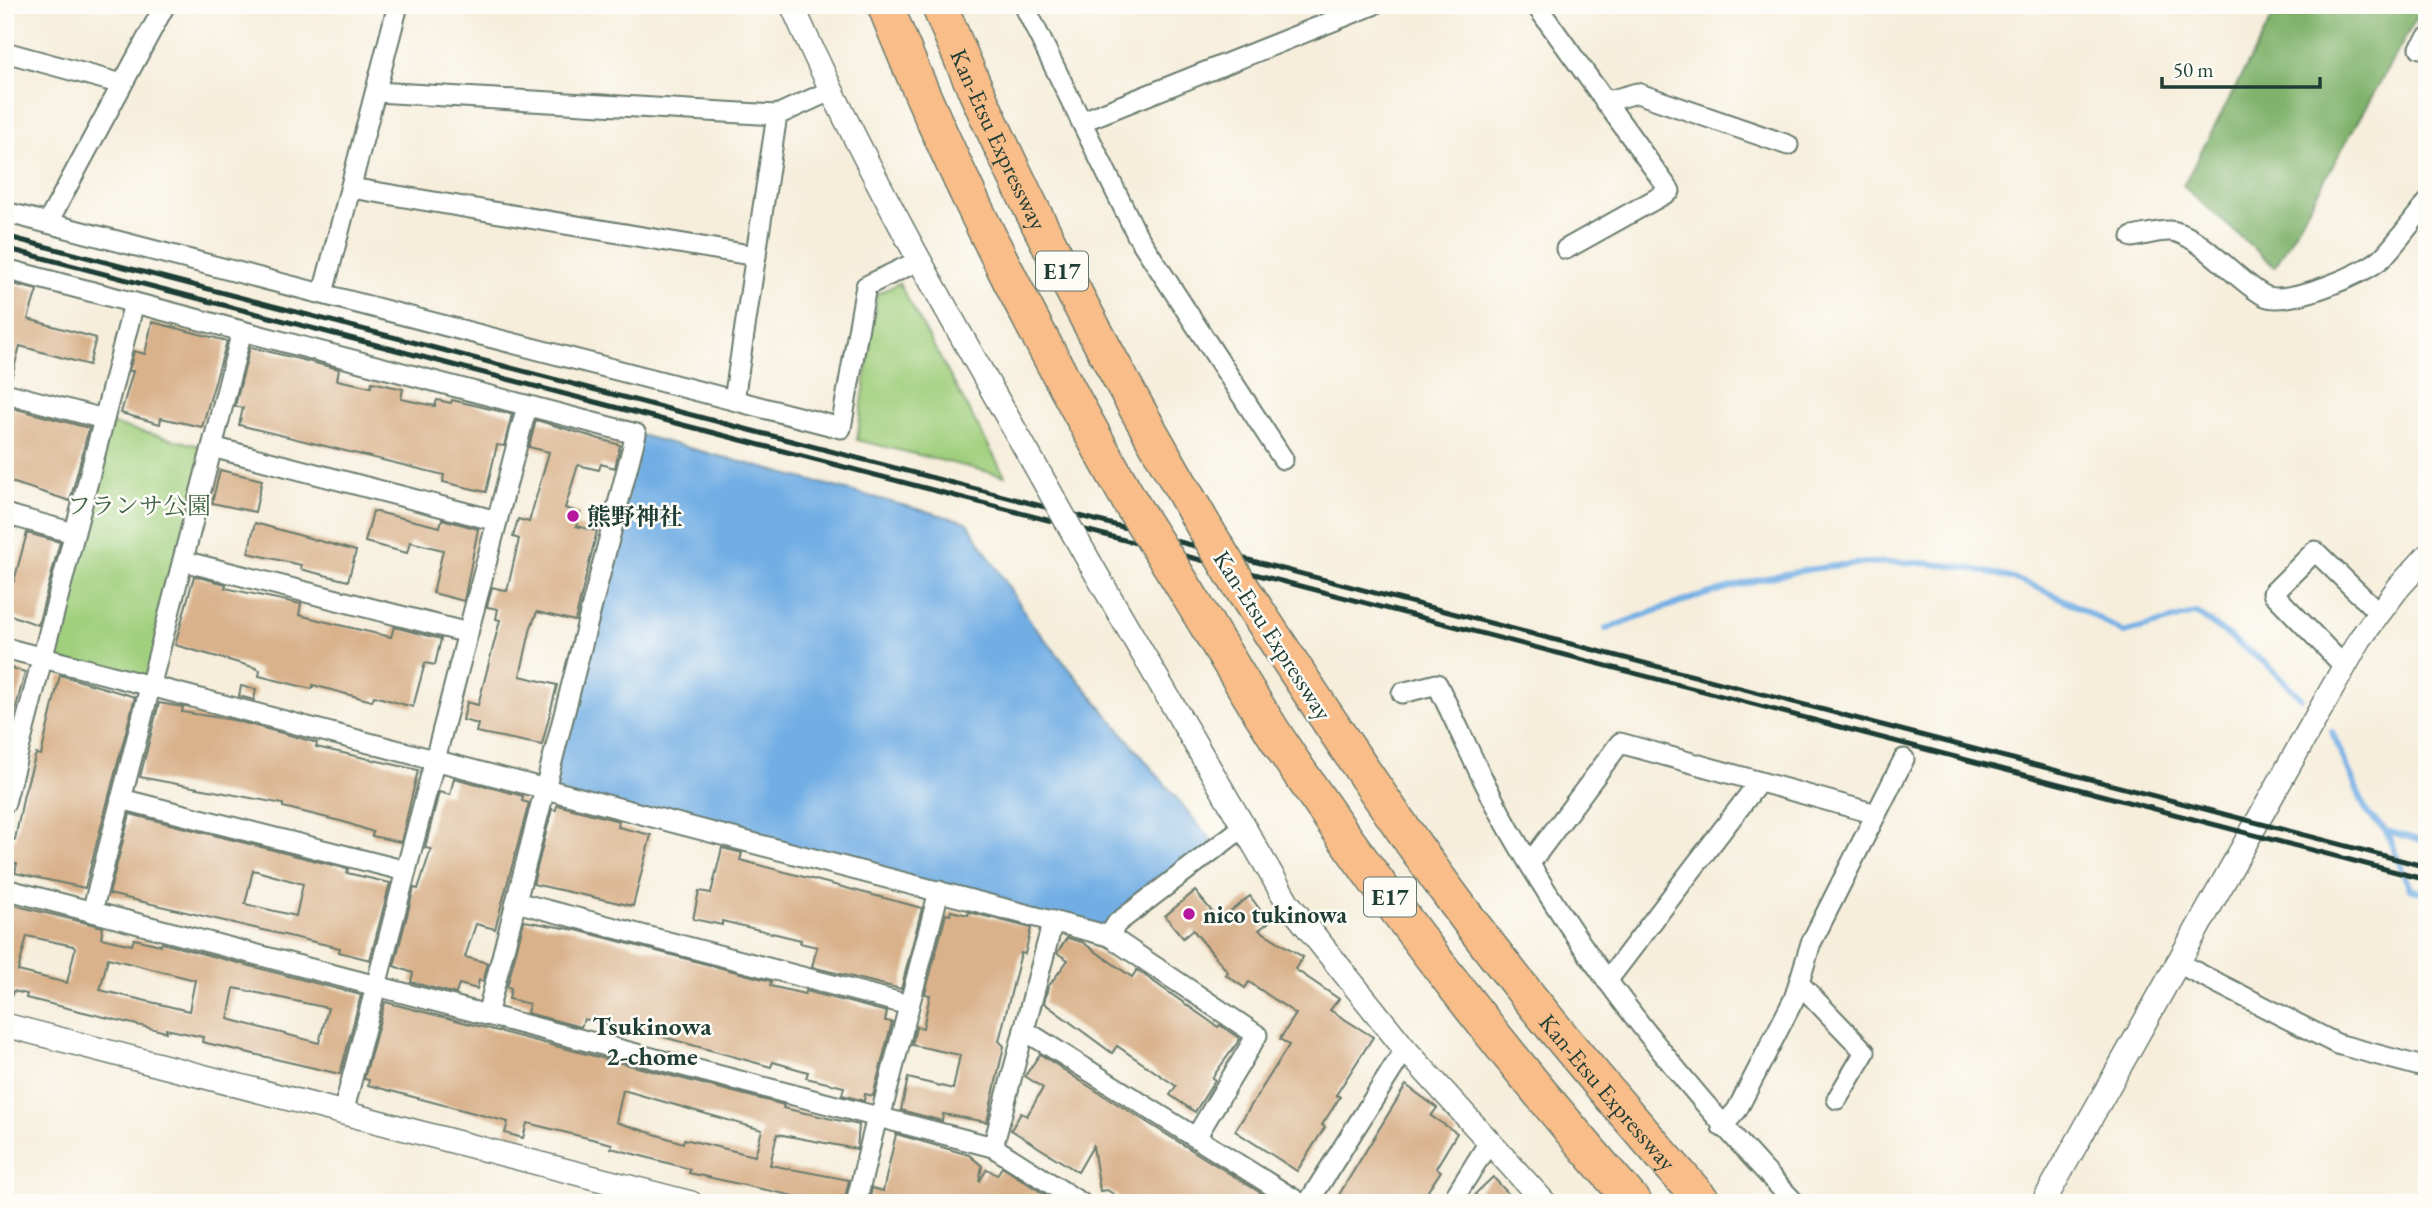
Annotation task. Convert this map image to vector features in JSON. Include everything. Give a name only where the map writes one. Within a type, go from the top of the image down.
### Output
[{"type":"highway","name":"Kan-Etsu Expressway","points":[[885,5],[916,82],[989,238],[1068,392],[1132,505],[1291,759],[1481,1020],[1634,1203]]},
{"type":"highway","name":"Kan-Etsu Expressway","points":[[939,5],[1034,216],[1114,372],[1237,581],[1358,766],[1450,894],[1549,1020],[1704,1203]]},
{"type":"street","points":[[48,222],[165,5]]},
{"type":"street","points":[[323,293],[398,5]]},
{"type":"street","points":[[792,5],[830,91],[918,261],[1242,828],[1288,903],[1405,1049],[1545,1203]]},
{"type":"street","points":[[1024,5],[1137,235],[1283,459]]},
{"type":"street","points":[[1083,121],[1373,5]]},
{"type":"street","points":[[1536,5],[1670,191],[1566,249]]},
{"type":"street","points":[[5,52],[122,83]]},
{"type":"street","points":[[376,92],[777,116],[830,91]]},
{"type":"street","points":[[1605,102],[1637,93],[1788,145]]},
{"type":"street","points":[[734,400],[777,116]]},
{"type":"street","points":[[351,188],[756,256]]},
{"type":"street","points":[[2132,237],[2171,231],[2186,235],[2242,283],[2268,298],[2300,295],[2367,270],[2382,258],[2427,203]]},
{"type":"street","points":[[5,212],[841,428],[866,286],[918,261]]},
{"type":"street","points":[[5,269],[636,434],[487,1015]]},
{"type":"street","points":[[5,803],[9,771],[42,658],[134,303]]},
{"type":"street","points":[[92,912],[243,331]]},
{"type":"street","points":[[5,393],[104,419]]},
{"type":"street","points":[[343,1113],[527,405]]},
{"type":"street","points":[[212,447],[497,521]]},
{"type":"street","points":[[5,514],[74,533]]},
{"type":"street","points":[[2344,666],[2273,593],[2315,551],[2378,612]]},
{"type":"street","points":[[2043,1203],[2344,666],[2378,612],[2427,556]]},
{"type":"street","points":[[183,561],[468,633]]},
{"type":"street","points":[[5,648],[1109,936],[1257,1035],[1196,1137]]},
{"type":"street","points":[[1402,693],[1437,684],[1516,841],[1607,981],[1722,1127],[1795,1203]]},
{"type":"street","points":[[1530,863],[1620,743],[1876,814]]},
{"type":"street","points":[[1722,1127],[1737,1110],[1794,999],[1811,943],[1904,759]]},
{"type":"street","points":[[1607,981],[1759,782]]},
{"type":"street","points":[[121,799],[406,871]]},
{"type":"street","points":[[1109,936],[1117,923],[1242,828]]},
{"type":"street","points":[[5,889],[993,1147],[1081,1203]]},
{"type":"street","points":[[856,1203],[939,891]]},
{"type":"street","points":[[516,902],[909,1004]]},
{"type":"street","points":[[993,1147],[1053,921]]},
{"type":"street","points":[[2176,962],[2337,1044],[2427,1068]]},
{"type":"street","points":[[1799,983],[1866,1052],[1837,1099]]},
{"type":"street","points":[[5,1025],[691,1203]]},
{"type":"street","points":[[1024,1030],[1300,1203]]},
{"type":"street","points":[[1308,1203],[1405,1049]]},
{"type":"street","points":[[1451,1203],[1489,1142]]},
{"type":"green space","points":[[2279,5],[2424,5],[2275,267],[2183,186]]},
{"type":"green space","points":[[899,283],[1005,476],[857,440],[877,294]]},
{"type":"green space","name":"フランサ公園","points":[[103,422],[212,449],[150,686],[42,658]]},
{"type":"water","points":[[636,434],[967,522],[1033,625],[1217,847],[1109,936],[545,789]]},
{"type":"building","points":[[5,282],[37,290],[28,319],[96,338],[89,365],[20,346],[11,379],[5,379]]},
{"type":"building","points":[[152,322],[227,341],[202,427],[161,418],[160,424],[121,413],[133,371],[129,371],[134,351],[145,354]]},
{"type":"building","points":[[250,347],[339,369],[337,380],[371,387],[372,382],[403,389],[401,399],[435,406],[437,400],[451,403],[452,400],[512,414],[504,446],[497,445],[486,492],[443,482],[444,475],[239,425],[243,408],[235,406]]},
{"type":"building","points":[[5,406],[89,428],[70,501],[5,480]]},
{"type":"building","points":[[536,420],[620,445],[615,468],[601,464],[599,470],[578,465],[565,508],[580,513],[576,526],[597,531],[575,621],[537,612],[531,627],[520,676],[557,685],[542,745],[476,732],[478,724],[463,720],[467,702],[478,705],[500,620],[496,619],[498,609],[487,607],[492,587],[507,591],[519,539],[513,537],[518,519],[529,522],[549,452],[529,447]]},
{"type":"building","points":[[220,470],[262,480],[255,512],[212,503]]},
{"type":"building","points":[[373,511],[440,527],[442,519],[478,529],[464,601],[433,593],[443,550],[410,542],[407,553],[365,542]]},
{"type":"building","points":[[255,523],[356,551],[348,581],[300,569],[301,565],[248,553]]},
{"type":"building","points":[[27,533],[60,542],[38,625],[5,613],[5,578],[14,581]]},
{"type":"building","points":[[194,576],[226,584],[225,588],[301,604],[299,615],[391,637],[394,627],[441,639],[435,665],[425,663],[413,707],[374,696],[372,701],[313,685],[312,689],[259,676],[260,670],[253,667],[175,645]]},
{"type":"building","points":[[5,666],[25,672],[9,735],[5,735]]},
{"type":"building","points":[[60,675],[135,697],[85,888],[15,873],[17,864],[5,862],[8,838],[15,840],[24,794],[36,754],[41,755]]},
{"type":"building","points":[[241,686],[256,689],[254,700],[239,696]]},
{"type":"building","points":[[159,703],[183,707],[182,712],[233,720],[293,736],[317,743],[316,747],[418,770],[401,842],[372,836],[373,832],[283,807],[283,804],[140,777]]},
{"type":"building","points":[[454,778],[523,796],[522,801],[529,803],[495,929],[476,924],[465,957],[488,963],[483,981],[479,980],[477,989],[459,984],[456,994],[411,982],[413,973],[394,966],[414,888],[418,889],[431,849],[425,848],[439,792],[450,795]]},
{"type":"building","points":[[557,805],[619,821],[618,827],[651,835],[633,906],[533,884],[552,809],[556,810]]},
{"type":"building","points":[[130,814],[348,869],[347,873],[390,883],[370,960],[339,952],[340,948],[109,894]],"holes":[[[253,870],[303,884],[296,916],[245,904]]]},
{"type":"building","points":[[722,848],[742,853],[740,860],[922,908],[901,989],[812,967],[817,947],[800,943],[801,940],[722,921],[722,925],[693,919],[699,891],[711,893]]},
{"type":"building","points":[[1195,891],[1219,920],[1250,896],[1269,922],[1259,930],[1303,957],[1295,969],[1339,999],[1330,1010],[1373,1037],[1336,1095],[1340,1097],[1322,1125],[1325,1127],[1297,1171],[1235,1131],[1289,1045],[1280,1039],[1296,1014],[1249,982],[1245,988],[1226,975],[1228,972],[1193,930],[1183,938],[1165,916]]},
{"type":"building","points":[[5,903],[103,927],[101,938],[132,945],[134,939],[161,945],[162,943],[361,995],[340,1074],[202,1042],[203,1037],[166,1029],[166,1032],[26,998],[27,994],[13,991],[11,998],[5,997]],"holes":[[[27,936],[73,946],[75,949],[67,983],[18,971]],[[108,958],[195,980],[189,1011],[100,990]],[[234,988],[328,1008],[319,1043],[228,1019]]]},
{"type":"building","points":[[951,911],[968,915],[969,912],[1031,928],[1025,954],[1021,953],[999,1041],[1004,1046],[987,1122],[943,1114],[942,1121],[901,1110],[908,1078],[953,1089],[960,1055],[912,1045],[916,1027],[923,1028],[930,995],[925,994],[946,914],[950,915]]},
{"type":"building","points":[[524,921],[576,930],[771,981],[770,986],[805,994],[806,991],[887,1012],[885,1021],[892,1022],[873,1096],[865,1094],[864,1101],[842,1095],[844,1087],[806,1078],[808,1072],[773,1062],[771,1067],[628,1027],[584,1019],[581,1027],[527,1013],[529,1004],[509,999],[511,988],[507,987]]},
{"type":"building","points":[[1067,938],[1082,942],[1132,977],[1137,970],[1218,1027],[1220,1025],[1240,1039],[1212,1078],[1215,1080],[1195,1112],[1170,1095],[1176,1086],[1117,1046],[1112,1053],[1044,1003],[1048,987],[1068,960],[1057,953]]},
{"type":"building","points":[[385,1002],[784,1105],[783,1108],[859,1125],[857,1149],[777,1134],[770,1165],[849,1180],[844,1203],[826,1203],[689,1173],[690,1169],[611,1148],[612,1144],[527,1123],[523,1138],[505,1133],[508,1122],[368,1085],[369,1080],[364,1079]],"holes":[[[623,1090],[762,1130],[755,1156],[684,1139],[683,1143],[616,1122]]]},
{"type":"building","points":[[1040,1054],[1277,1203],[1128,1203],[1107,1190],[1100,1191],[1093,1146],[1078,1172],[1011,1130],[1021,1113],[1027,1116],[1043,1088],[1025,1076]]},
{"type":"building","points":[[1406,1085],[1437,1108],[1431,1116],[1457,1133],[1436,1168],[1441,1171],[1420,1203],[1334,1203]]},
{"type":"building","points":[[896,1134],[969,1155],[982,1166],[979,1182],[987,1169],[997,1175],[1002,1167],[1058,1203],[869,1203],[872,1188],[883,1191]]},
{"type":"building","points":[[1493,1177],[1517,1203],[1483,1203],[1475,1194]]},
{"type":"waterway","points":[[1606,629],[1706,594],[1758,580],[1810,569],[1862,563],[1915,562],[1968,568],[2020,581],[2060,598],[2124,633],[2197,613],[2268,665],[2301,698]]},
{"type":"waterway","points":[[2332,732],[2367,813],[2386,831],[2410,889],[2427,894]]},
{"type":"waterway","points":[[2386,831],[2427,842]]},
{"type":"railway","points":[[5,236],[2427,867]]},
{"type":"railway","points":[[5,248],[2427,880]]},
{"type":"place","name":"熊野神社","points":[[573,516]]},
{"type":"place","name":"nico tukinowa","points":[[1189,914]]},
{"type":"district","name":"Tsukinowa 2-chome","points":[[652,1041]]}]
